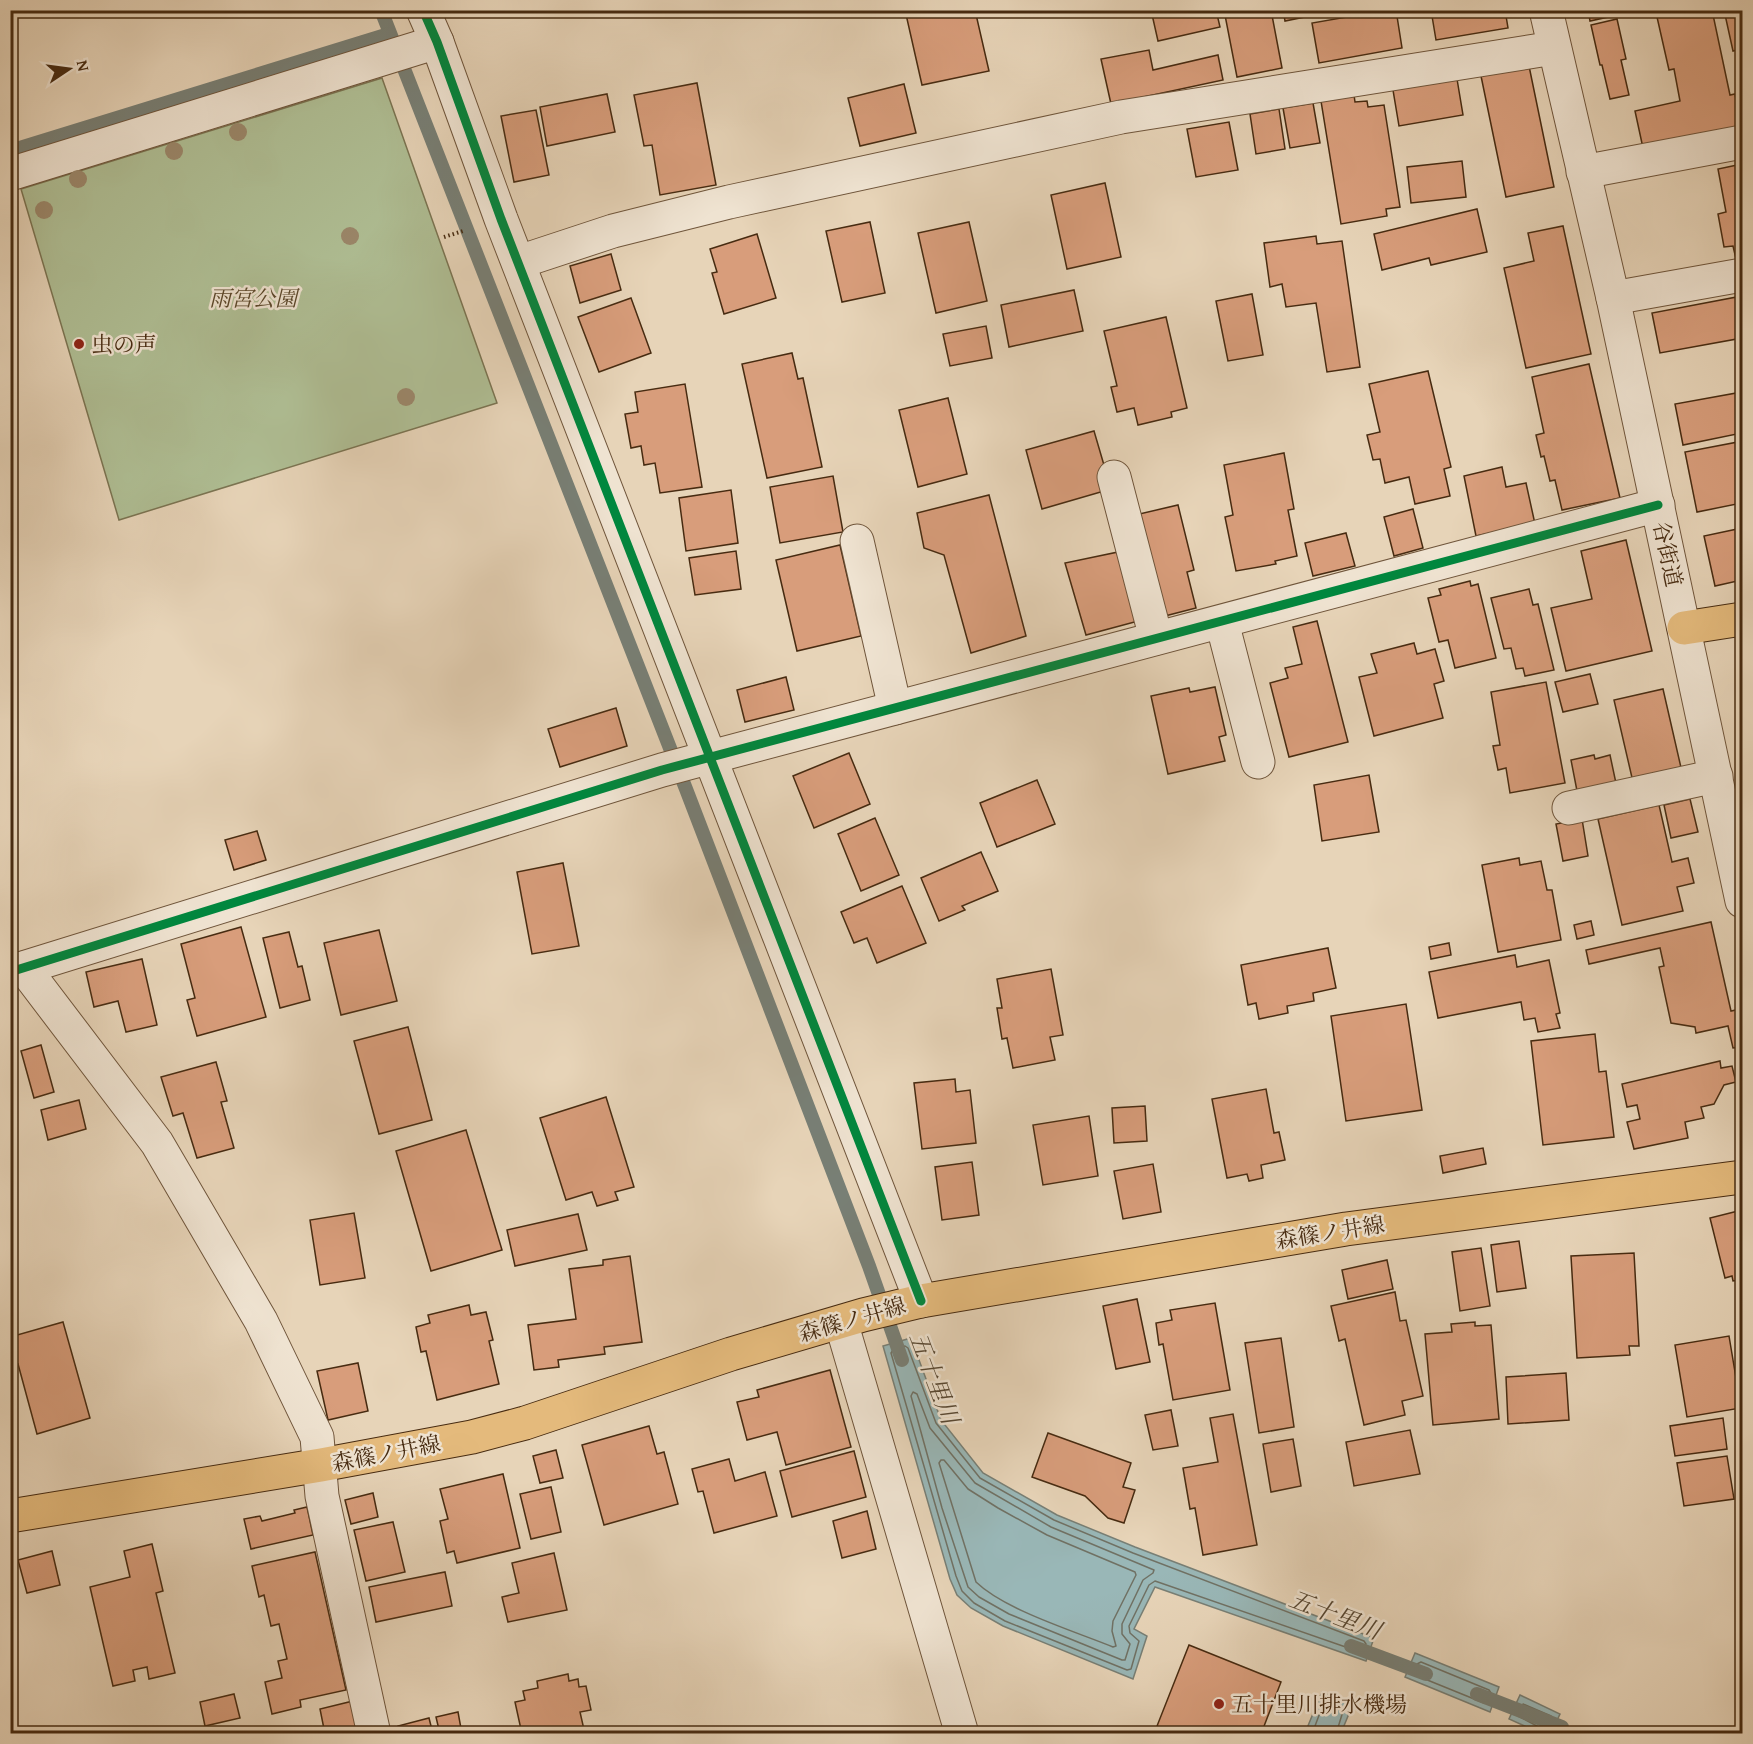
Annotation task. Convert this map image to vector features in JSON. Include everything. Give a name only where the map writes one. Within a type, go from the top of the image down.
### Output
[{"type":"main road","points":[[1684,628],[1743,619]]},
{"type":"main road","name":"森篠ノ井線","points":[[10,1516],[321,1466],[472,1437],[525,1423],[731,1354],[915,1302],[1346,1229],[1743,1177]]},
{"type":"street","points":[[423,10],[431,44],[519,262],[705,758],[915,1302]]},
{"type":"street","name":"谷街道","points":[[1546,10],[1658,506],[1743,902]]},
{"type":"street","points":[[10,174],[431,44]]},
{"type":"street","points":[[519,262],[612,231],[729,202],[1121,117],[1554,48]]},
{"type":"street","points":[[1583,172],[1743,142]]},
{"type":"street","points":[[1612,298],[1743,275]]},
{"type":"street","points":[[1114,477],[1156,638]]},
{"type":"street","points":[[374,1734],[322,1496],[317,1437],[261,1321],[157,1143],[17,970],[662,770],[1658,506]]},
{"type":"street","points":[[857,541],[896,708]]},
{"type":"street","points":[[1222,622],[1258,762]]},
{"type":"street","points":[[1569,808],[1716,776]]},
{"type":"street","points":[[852,1318],[962,1734]]},
{"type":"green space","name":"雨宮公園","points":[[382,78],[497,403],[119,520],[21,189]]},
{"type":"water","points":[[911,1338],[941,1420],[983,1473],[1057,1515],[1374,1638],[1366,1661],[1155,1587],[1134,1629],[1147,1636],[1133,1679],[1003,1626],[971,1608],[957,1595],[950,1579],[883,1346]]},
{"type":"water","points":[[1415,1653],[1499,1687],[1490,1712],[1405,1677]]},
{"type":"water","points":[[1322,1692],[1353,1704],[1341,1733],[1305,1733]]},
{"type":"water","points":[[1520,1695],[1560,1714],[1551,1733],[1540,1733],[1509,1719]]},
{"type":"building","points":[[905,10],[975,10],[989,71],[922,85]]},
{"type":"building","points":[[1151,10],[1216,10],[1220,27],[1158,41]]},
{"type":"building","points":[[1224,10],[1271,10],[1282,68],[1237,77]]},
{"type":"building","points":[[1283,10],[1339,10],[1285,21]]},
{"type":"building","points":[[1396,10],[1402,48],[1319,63],[1312,23]]},
{"type":"building","points":[[1431,10],[1505,10],[1508,28],[1436,40]]},
{"type":"building","points":[[1588,10],[1640,10],[1590,21]]},
{"type":"building","points":[[1685,10],[1712,10],[1730,95],[1735,94],[1741,126],[1643,148],[1635,111],[1680,101],[1674,69],[1669,70],[1657,17]]},
{"type":"building","points":[[1724,10],[1742,10],[1742,49],[1733,51]]},
{"type":"building","points":[[1617,19],[1626,59],[1621,60],[1629,95],[1610,99],[1591,25]]},
{"type":"building","points":[[1149,50],[1153,70],[1218,55],[1223,80],[1111,104],[1101,59]]},
{"type":"building","points":[[1529,66],[1554,187],[1506,197],[1481,76]]},
{"type":"building","points":[[1456,73],[1463,115],[1399,126],[1392,84]]},
{"type":"building","points":[[697,83],[716,185],[660,195],[652,145],[644,146],[634,95]]},
{"type":"building","points":[[904,84],[916,133],[860,146],[848,98]]},
{"type":"building","points":[[607,94],[615,132],[547,146],[540,107]]},
{"type":"building","points":[[1354,95],[1355,102],[1367,101],[1368,107],[1384,105],[1400,207],[1386,209],[1387,216],[1341,224],[1321,101]]},
{"type":"building","points":[[1313,103],[1320,143],[1290,148],[1283,108]]},
{"type":"building","points":[[1279,109],[1285,149],[1256,154],[1250,114]]},
{"type":"building","points":[[536,110],[549,175],[514,182],[501,116]]},
{"type":"building","points":[[1229,122],[1238,170],[1196,177],[1187,129]]},
{"type":"building","points":[[1462,161],[1466,197],[1411,203],[1407,167]]},
{"type":"building","points":[[1742,164],[1742,258],[1736,259],[1733,246],[1724,247],[1718,214],[1726,212],[1718,169]]},
{"type":"building","points":[[1105,183],[1121,257],[1067,269],[1051,195]]},
{"type":"building","points":[[1477,209],[1487,252],[1431,265],[1429,258],[1382,270],[1374,234]]},
{"type":"building","points":[[870,222],[885,293],[842,302],[826,231]]},
{"type":"building","points":[[969,222],[987,301],[936,313],[918,233]]},
{"type":"building","points":[[1563,226],[1591,354],[1526,368],[1504,268],[1534,261],[1528,233]]},
{"type":"building","points":[[757,234],[776,298],[724,314],[712,273],[717,272],[710,249]]},
{"type":"building","points":[[1316,236],[1317,244],[1342,241],[1360,367],[1327,372],[1316,303],[1286,307],[1282,284],[1270,287],[1264,243]]},
{"type":"building","points":[[611,254],[621,290],[580,303],[570,266]]},
{"type":"building","points":[[1074,290],[1083,331],[1009,347],[1001,305]]},
{"type":"building","points":[[1252,294],[1263,355],[1228,361],[1216,301]]},
{"type":"building","points":[[1742,296],[1742,338],[1660,353],[1652,313]]},
{"type":"building","points":[[631,298],[651,353],[599,372],[578,317]]},
{"type":"building","points":[[1166,317],[1187,408],[1171,412],[1172,417],[1138,425],[1134,408],[1117,412],[1111,387],[1117,386],[1104,331]]},
{"type":"building","points":[[986,326],[992,358],[950,366],[943,334]]},
{"type":"building","points":[[792,353],[798,379],[803,378],[822,467],[767,478],[742,364]]},
{"type":"building","points":[[1589,364],[1620,498],[1562,510],[1555,480],[1550,481],[1536,435],[1544,433],[1532,377]]},
{"type":"building","points":[[1428,371],[1451,467],[1444,469],[1450,496],[1415,504],[1409,477],[1385,483],[1380,459],[1373,460],[1367,435],[1380,432],[1369,384]]},
{"type":"building","points":[[685,384],[702,487],[660,493],[655,463],[644,465],[641,446],[631,448],[625,414],[638,412],[635,392]]},
{"type":"building","points":[[1742,392],[1742,433],[1683,445],[1675,404]]},
{"type":"building","points":[[948,398],[967,474],[918,487],[899,410]]},
{"type":"building","points":[[1094,431],[1111,489],[1042,509],[1026,450]]},
{"type":"building","points":[[1738,442],[1742,466],[1742,503],[1697,512],[1685,452]]},
{"type":"building","points":[[1284,453],[1294,509],[1288,510],[1297,556],[1275,561],[1276,564],[1236,571],[1225,517],[1233,515],[1224,465]]},
{"type":"building","points":[[1502,467],[1506,487],[1526,483],[1535,524],[1476,536],[1464,476]]},
{"type":"building","points":[[833,476],[843,532],[780,543],[770,487]]},
{"type":"building","points":[[731,490],[738,543],[686,551],[679,498]]},
{"type":"building","points":[[989,495],[1026,636],[971,653],[944,555],[924,548],[917,513]]},
{"type":"building","points":[[1178,505],[1194,570],[1187,572],[1196,608],[1161,617],[1135,515]]},
{"type":"building","points":[[1413,509],[1423,548],[1394,556],[1384,517]]},
{"type":"building","points":[[1742,528],[1742,580],[1715,586],[1704,536]]},
{"type":"building","points":[[1346,533],[1355,566],[1313,576],[1305,543]]},
{"type":"building","points":[[1626,540],[1652,651],[1566,671],[1551,608],[1592,599],[1581,551]]},
{"type":"building","points":[[840,545],[861,636],[797,651],[776,560]]},
{"type":"building","points":[[736,551],[741,589],[695,595],[689,558]]},
{"type":"building","points":[[1123,551],[1142,620],[1086,635],[1065,563]]},
{"type":"building","points":[[1470,581],[1471,586],[1478,584],[1496,658],[1455,668],[1448,640],[1439,642],[1428,598],[1441,595],[1439,589]]},
{"type":"building","points":[[1529,589],[1533,605],[1538,604],[1554,670],[1525,676],[1523,668],[1516,669],[1511,648],[1504,649],[1491,598]]},
{"type":"building","points":[[1317,621],[1348,742],[1289,757],[1270,683],[1288,678],[1285,668],[1302,664],[1293,627]]},
{"type":"building","points":[[1414,643],[1417,654],[1435,649],[1444,681],[1434,684],[1443,718],[1374,736],[1359,677],[1377,673],[1371,654]]},
{"type":"building","points":[[1590,674],[1598,704],[1563,712],[1555,682]]},
{"type":"building","points":[[786,677],[794,710],[745,722],[737,690]]},
{"type":"building","points":[[1546,682],[1565,783],[1510,793],[1506,768],[1498,770],[1493,746],[1500,745],[1491,692]]},
{"type":"building","points":[[1215,687],[1226,735],[1219,737],[1225,761],[1168,774],[1151,696],[1189,688],[1190,692]]},
{"type":"building","points":[[1663,689],[1682,772],[1633,782],[1614,700]]},
{"type":"building","points":[[1742,693],[1742,728],[1736,694]]},
{"type":"building","points":[[616,708],[627,746],[560,767],[548,729]]},
{"type":"building","points":[[849,753],[870,804],[814,828],[793,776]]},
{"type":"building","points":[[1594,755],[1595,759],[1610,755],[1617,788],[1578,796],[1571,760]]},
{"type":"building","points":[[1369,775],[1379,832],[1322,841],[1314,785]]},
{"type":"building","points":[[1037,780],[1055,824],[997,847],[980,803]]},
{"type":"building","points":[[1690,799],[1698,832],[1671,838],[1664,805]]},
{"type":"building","points":[[1659,805],[1672,862],[1688,858],[1694,883],[1677,887],[1683,911],[1622,925],[1598,819]]},
{"type":"building","points":[[875,818],[899,875],[861,891],[838,834]]},
{"type":"building","points":[[1582,819],[1588,856],[1563,861],[1556,824]]},
{"type":"building","points":[[257,831],[266,860],[234,870],[225,840]]},
{"type":"building","points":[[981,852],[998,891],[962,906],[965,910],[939,921],[921,878]]},
{"type":"building","points":[[1519,858],[1520,865],[1541,861],[1547,890],[1552,890],[1561,940],[1498,952],[1482,865]]},
{"type":"building","points":[[563,863],[579,946],[532,954],[517,872]]},
{"type":"building","points":[[902,886],[926,943],[877,963],[867,938],[854,943],[841,912]]},
{"type":"building","points":[[1591,921],[1594,935],[1577,939],[1574,925]]},
{"type":"building","points":[[1711,922],[1731,1011],[1736,1010],[1742,1047],[1733,1048],[1728,1026],[1696,1033],[1695,1027],[1671,1023],[1659,967],[1664,966],[1660,948],[1589,964],[1586,950]]},
{"type":"building","points":[[241,927],[266,1017],[197,1036],[187,1000],[195,998],[181,944]]},
{"type":"building","points":[[379,930],[397,1001],[341,1015],[324,943]]},
{"type":"building","points":[[289,932],[298,967],[302,966],[310,1000],[280,1008],[263,938]]},
{"type":"building","points":[[1449,943],[1451,955],[1431,959],[1429,947]]},
{"type":"building","points":[[1328,948],[1336,988],[1313,993],[1314,1001],[1287,1006],[1288,1013],[1259,1019],[1256,1003],[1248,1005],[1241,965]]},
{"type":"building","points":[[1515,955],[1517,967],[1549,960],[1560,1013],[1556,1014],[1560,1028],[1538,1032],[1535,1018],[1524,1020],[1521,1002],[1438,1018],[1429,972]]},
{"type":"building","points":[[142,959],[157,1025],[126,1032],[118,1001],[94,1007],[86,972]]},
{"type":"building","points":[[1051,969],[1063,1035],[1050,1037],[1055,1060],[1013,1068],[1007,1038],[1002,1039],[997,1008],[1002,1008],[997,979]]},
{"type":"building","points":[[1406,1004],[1422,1110],[1346,1121],[1331,1016]]},
{"type":"building","points":[[408,1027],[432,1120],[379,1134],[354,1041]]},
{"type":"building","points":[[1595,1034],[1599,1072],[1606,1071],[1614,1137],[1543,1145],[1531,1041]]},
{"type":"building","points":[[41,1045],[54,1092],[34,1098],[21,1051]]},
{"type":"building","points":[[1720,1061],[1721,1068],[1732,1066],[1736,1082],[1724,1085],[1714,1104],[1701,1107],[1704,1118],[1685,1122],[1688,1138],[1634,1149],[1627,1122],[1640,1119],[1637,1105],[1627,1107],[1622,1084]]},
{"type":"building","points":[[216,1062],[227,1101],[221,1102],[234,1148],[197,1158],[183,1113],[173,1116],[161,1077]]},
{"type":"building","points":[[955,1079],[956,1092],[970,1090],[976,1143],[922,1149],[914,1083]]},
{"type":"building","points":[[1266,1089],[1274,1133],[1279,1132],[1285,1160],[1261,1165],[1263,1178],[1249,1181],[1247,1174],[1227,1178],[1212,1099]]},
{"type":"building","points":[[606,1097],[634,1187],[615,1192],[618,1200],[597,1206],[592,1192],[566,1200],[540,1118]]},
{"type":"building","points":[[79,1100],[86,1129],[48,1140],[41,1110]]},
{"type":"building","points":[[1145,1106],[1147,1141],[1114,1143],[1112,1108]]},
{"type":"building","points":[[1089,1116],[1098,1176],[1043,1185],[1033,1125]]},
{"type":"building","points":[[466,1130],[502,1250],[431,1271],[396,1151]]},
{"type":"building","points":[[1483,1148],[1486,1164],[1443,1173],[1440,1156]]},
{"type":"building","points":[[972,1162],[979,1215],[942,1220],[935,1167]]},
{"type":"building","points":[[1153,1164],[1161,1212],[1123,1219],[1114,1171]]},
{"type":"building","points":[[1742,1210],[1742,1291],[1740,1280],[1733,1281],[1732,1276],[1725,1278],[1710,1218]]},
{"type":"building","points":[[354,1213],[365,1278],[320,1285],[310,1220]]},
{"type":"building","points":[[578,1214],[587,1250],[515,1266],[507,1230]]},
{"type":"building","points":[[1519,1241],[1526,1288],[1497,1292],[1491,1245]]},
{"type":"building","points":[[1481,1248],[1490,1306],[1460,1311],[1452,1252]]},
{"type":"building","points":[[1634,1253],[1639,1346],[1629,1346],[1630,1355],[1577,1358],[1571,1256]]},
{"type":"building","points":[[630,1256],[642,1342],[604,1347],[605,1354],[558,1360],[559,1367],[534,1370],[528,1325],[576,1319],[569,1269],[603,1265],[603,1260]]},
{"type":"building","points":[[1387,1260],[1393,1289],[1348,1299],[1342,1270]]},
{"type":"building","points":[[1395,1292],[1400,1321],[1406,1320],[1423,1396],[1402,1401],[1405,1415],[1364,1425],[1345,1339],[1339,1341],[1331,1306]]},
{"type":"building","points":[[1137,1299],[1150,1362],[1116,1369],[1103,1306]]},
{"type":"building","points":[[1215,1303],[1230,1390],[1173,1400],[1163,1344],[1159,1345],[1156,1323],[1172,1320],[1170,1310]]},
{"type":"building","points":[[469,1305],[471,1315],[486,1312],[493,1340],[489,1341],[499,1384],[437,1400],[426,1351],[421,1352],[416,1327],[430,1323],[428,1315]]},
{"type":"building","points":[[63,1322],[90,1418],[37,1434],[18,1364],[10,1366],[10,1337]]},
{"type":"building","points":[[1475,1322],[1475,1326],[1491,1325],[1499,1419],[1433,1425],[1425,1334],[1452,1332],[1451,1324]]},
{"type":"building","points":[[1729,1336],[1741,1408],[1687,1417],[1675,1345]]},
{"type":"building","points":[[1281,1338],[1294,1427],[1259,1433],[1245,1343]]},
{"type":"building","points":[[358,1363],[368,1411],[328,1420],[317,1371]]},
{"type":"building","points":[[830,1370],[851,1447],[786,1465],[777,1432],[747,1440],[737,1402],[759,1397],[757,1390]]},
{"type":"building","points":[[1566,1373],[1569,1420],[1508,1424],[1506,1377]]},
{"type":"building","points":[[1171,1410],[1178,1446],[1153,1450],[1145,1415]]},
{"type":"building","points":[[1233,1414],[1257,1545],[1203,1555],[1195,1508],[1190,1509],[1183,1468],[1218,1462],[1210,1418]]},
{"type":"building","points":[[1723,1418],[1727,1449],[1675,1456],[1670,1426]]},
{"type":"building","points":[[649,1426],[657,1454],[664,1452],[678,1504],[604,1525],[582,1445]]},
{"type":"building","points":[[1410,1430],[1420,1474],[1354,1486],[1346,1442]]},
{"type":"building","points":[[1048,1433],[1131,1463],[1123,1487],[1135,1490],[1124,1523],[1108,1518],[1085,1496],[1032,1477]]},
{"type":"building","points":[[1293,1439],[1301,1486],[1271,1492],[1263,1444]]},
{"type":"building","points":[[556,1450],[563,1478],[540,1483],[533,1456]]},
{"type":"building","points":[[854,1451],[866,1497],[792,1517],[780,1471]]},
{"type":"building","points":[[1727,1456],[1734,1499],[1684,1506],[1677,1463]]},
{"type":"building","points":[[729,1459],[735,1481],[765,1472],[777,1516],[714,1533],[703,1491],[698,1492],[692,1469]]},
{"type":"building","points":[[503,1474],[520,1548],[457,1563],[454,1551],[447,1553],[440,1521],[448,1519],[440,1489]]},
{"type":"building","points":[[551,1487],[561,1532],[531,1539],[520,1494]]},
{"type":"building","points":[[373,1493],[378,1517],[351,1524],[345,1500]]},
{"type":"building","points":[[307,1507],[313,1535],[251,1549],[244,1519],[260,1516],[262,1521],[295,1513],[294,1510]]},
{"type":"building","points":[[867,1511],[876,1549],[842,1558],[833,1521]]},
{"type":"building","points":[[393,1522],[405,1572],[366,1581],[354,1530]]},
{"type":"building","points":[[152,1544],[163,1591],[156,1593],[175,1673],[149,1679],[147,1667],[133,1670],[135,1681],[113,1686],[90,1587],[130,1577],[124,1551]]},
{"type":"building","points":[[52,1551],[60,1585],[27,1593],[18,1560]]},
{"type":"building","points":[[315,1552],[346,1690],[300,1700],[301,1707],[272,1714],[265,1682],[282,1678],[278,1661],[287,1659],[279,1624],[271,1626],[264,1595],[259,1597],[252,1566]]},
{"type":"building","points":[[554,1553],[567,1610],[508,1622],[502,1597],[519,1593],[512,1563]]},
{"type":"building","points":[[445,1572],[452,1606],[376,1622],[369,1587]]},
{"type":"building","name":"五十里川排水機場","points":[[1189,1645],[1281,1682],[1261,1734],[1176,1734],[1157,1726]]},
{"type":"building","points":[[568,1674],[569,1681],[578,1679],[579,1687],[586,1686],[591,1710],[580,1712],[585,1734],[522,1734],[515,1702],[525,1700],[523,1691],[538,1688],[537,1681]]},
{"type":"building","points":[[234,1694],[240,1718],[205,1726],[200,1702]]},
{"type":"building","points":[[353,1701],[360,1729],[340,1734],[325,1734],[320,1709]]},
{"type":"building","points":[[458,1712],[462,1734],[440,1734],[436,1717]]},
{"type":"building","points":[[429,1718],[433,1734],[399,1734],[398,1726]]},
{"type":"waterway","name":"五十里川","points":[[381,10],[686,789],[869,1266],[902,1360]]},
{"type":"waterway","points":[[10,151],[389,34]]},
{"type":"waterway","name":"五十里川","points":[[1351,1646],[1426,1674]]},
{"type":"waterway","name":"五十里川","points":[[1477,1694],[1562,1727]]},
{"type":"cycle path","points":[[423,10],[437,42],[501,219],[921,1301]]},
{"type":"cycle path","points":[[10,972],[662,770],[1658,505]]},
{"type":"place","name":"虫の声","points":[[79,344]]},
{"type":"place","name":"五十里川排水機場","points":[[1219,1704]]}]
